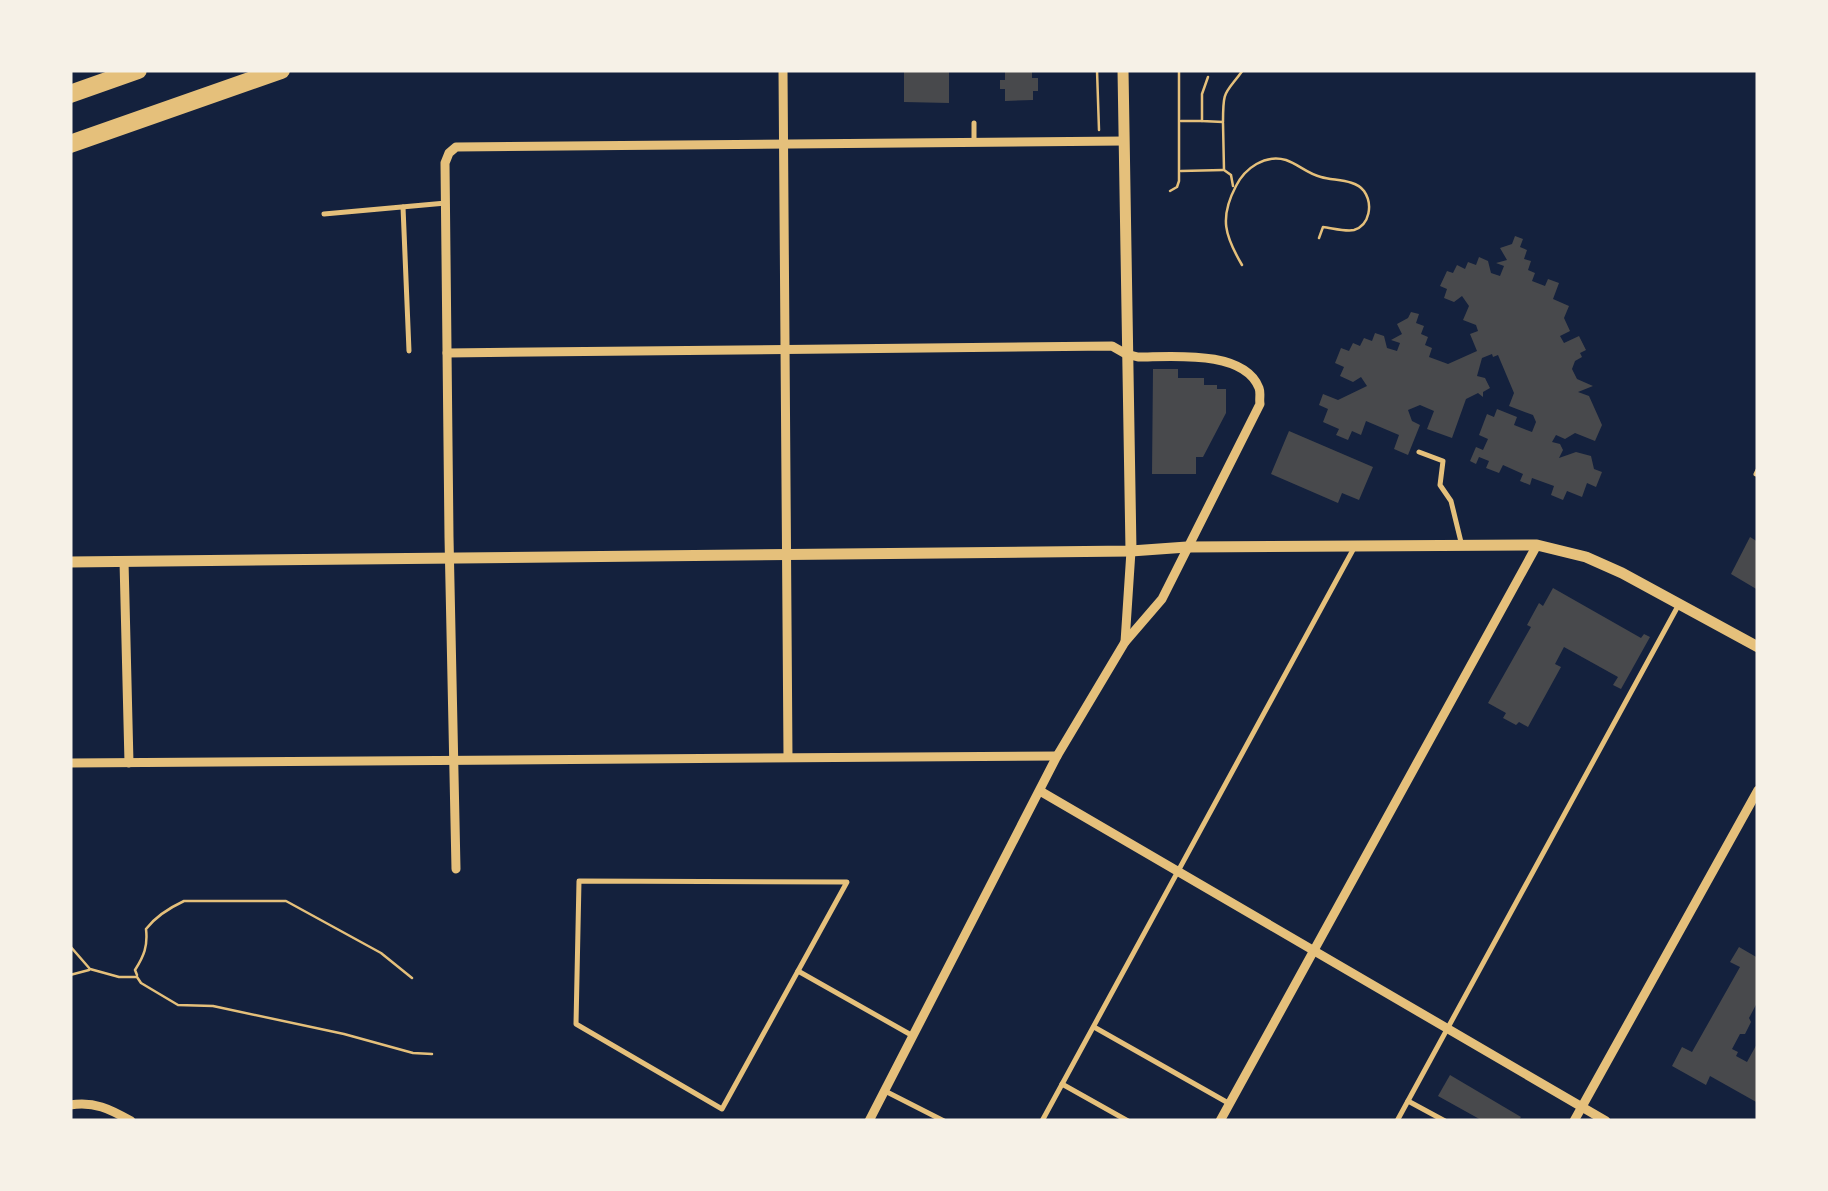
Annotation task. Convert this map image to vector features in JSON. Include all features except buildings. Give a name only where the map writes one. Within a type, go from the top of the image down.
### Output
[{"type":"highway","points":[[70,94],[138,70]]},
{"type":"highway","points":[[70,144],[281,70]]},
{"type":"street","points":[[783,70],[788,756]]},
{"type":"street","points":[[1123,70],[1131,550],[1125,642]]},
{"type":"street","points":[[456,868],[448,537],[445,163],[449,152],[456,148],[1124,140]]},
{"type":"street","points":[[447,353],[1112,346],[1140,357],[1219,359],[1241,369],[1258,388],[1260,404],[1162,600],[1125,642],[1057,756],[870,1121]]},
{"type":"street","points":[[1220,1121],[1537,545]]},
{"type":"street","points":[[70,562],[1131,550],[1188,546],[1537,545],[1586,556],[1622,572],[1758,646]]},
{"type":"street","points":[[124,561],[129,763]]},
{"type":"street","points":[[70,763],[1057,756]]},
{"type":"street","points":[[1574,1121],[1758,790]]},
{"type":"street","points":[[1040,791],[1606,1121]]},
{"type":"street","points":[[70,1105],[86,1103],[110,1109],[131,1121]]},
{"type":"lane","points":[[974,123],[974,142]]},
{"type":"lane","points":[[324,214],[446,203]]},
{"type":"lane","points":[[403,207],[409,351]]},
{"type":"lane","points":[[1419,452],[1443,462],[1440,485],[1451,501],[1462,545]]},
{"type":"lane","points":[[1042,1121],[1355,546]]},
{"type":"lane","points":[[1397,1121],[1679,604]]},
{"type":"lane","points":[[578,881],[848,882],[798,972],[722,1109],[576,1024],[578,881]]},
{"type":"lane","points":[[798,972],[913,1036]]},
{"type":"lane","points":[[1094,1027],[1230,1104]]},
{"type":"lane","points":[[1062,1084],[1128,1121]]},
{"type":"lane","points":[[885,1091],[944,1121]]},
{"type":"lane","points":[[1408,1101],[1444,1121]]},
{"type":"path","points":[[1097,70],[1099,132]]},
{"type":"path","points":[[1170,190],[1177,187],[1179,171],[1180,70],[1193,70]]},
{"type":"path","points":[[1224,170],[1223,98],[1243,70]]},
{"type":"path","points":[[1202,121],[1202,94],[1208,77]]},
{"type":"path","points":[[1180,122],[1222,122]]},
{"type":"path","points":[[1242,265],[1228,242],[1224,221],[1234,190],[1257,163],[1284,159],[1316,176],[1356,184],[1365,192],[1369,206],[1365,223],[1351,231],[1324,227],[1319,238]]},
{"type":"path","points":[[1179,171],[1224,170],[1231,174],[1234,190]]},
{"type":"path","points":[[412,978],[381,953],[342,931],[286,901],[268,899],[184,900],[155,917],[146,929],[148,943],[135,970],[141,983],[178,1005],[212,1006],[413,1053],[432,1054]]},
{"type":"path","points":[[70,946],[90,969]]},
{"type":"path","points":[[70,975],[90,969],[118,977],[137,977]]}]
